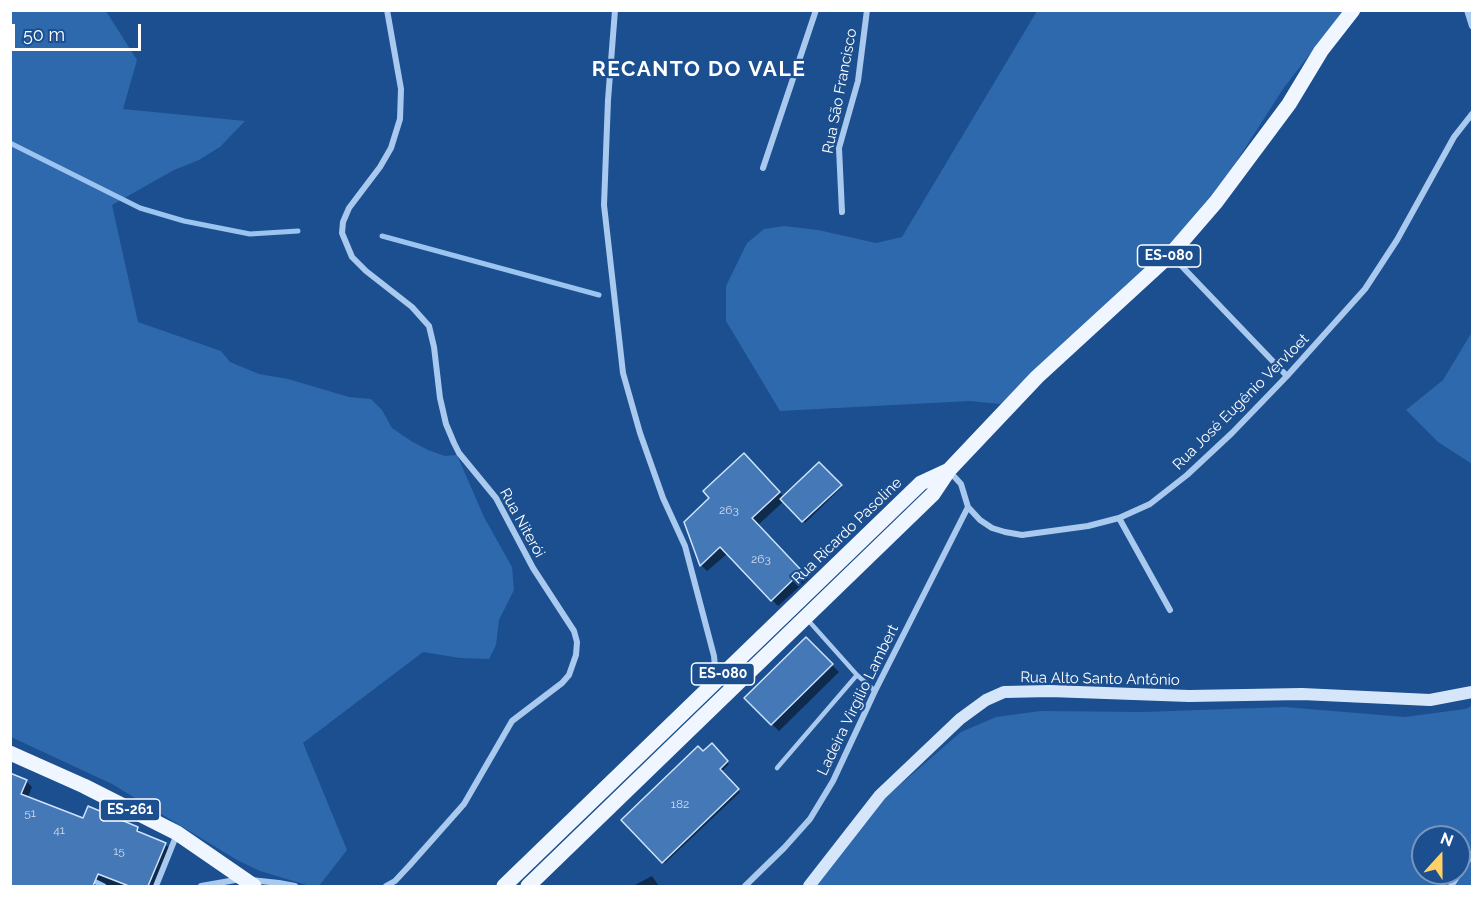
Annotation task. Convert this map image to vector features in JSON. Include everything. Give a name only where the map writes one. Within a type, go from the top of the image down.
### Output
[{"type":"main road","name":"ES-080","points":[[528,886],[933,494],[949,470],[1037,377],[1171,254],[1216,202],[1289,104],[1321,51],[1353,10]]},
{"type":"main road","name":"Rua Ricardo Pasoline","points":[[504,886],[921,483],[949,470]]},
{"type":"main road","name":"ES-261","points":[[10,753],[84,786],[177,833],[248,883]]},
{"type":"street","name":"Rua Niterói","points":[[386,886],[395,881],[464,804],[512,720],[562,683],[569,675],[576,655],[577,642],[574,631],[533,568],[496,498],[459,453],[454,443],[446,424],[440,398],[429,326],[412,307],[352,257],[342,233],[343,222],[349,208],[380,167],[391,148],[400,120],[402,89],[387,10]]},
{"type":"street","points":[[615,10],[608,100],[604,205],[623,373],[640,433],[663,498],[685,546],[714,656],[716,681]]},
{"type":"street","points":[[763,168],[816,10]]},
{"type":"street","name":"Rua São Francisco","points":[[842,212],[839,148],[858,81],[867,10]]},
{"type":"street","points":[[1467,10],[1473,26]]},
{"type":"street","name":"Rua José Eugênio Vervloet","points":[[949,470],[961,484],[968,507],[992,528],[1022,535],[1088,526],[1119,518],[1149,504],[1187,475],[1287,376],[1365,289],[1397,240],[1454,137],[1473,114]]},
{"type":"street","points":[[1171,254],[1287,376]]},
{"type":"street","name":"Ladeira Virgilio Lambert","points":[[745,886],[810,819],[848,752],[875,691],[968,507]]},
{"type":"street","points":[[1119,518],[1170,610]]},
{"type":"street","name":"Rua Alto Santo Antônio","points":[[809,886],[880,795],[960,719],[986,700],[1004,692],[1050,691],[1189,696],[1302,694],[1430,700],[1473,692]]},
{"type":"street","points":[[156,886],[177,833]]},
{"type":"street","points":[[1451,886],[1473,854]]},
{"type":"street","points":[[201,886],[248,883],[279,883],[295,886]]},
{"type":"lane","points":[[805,617],[857,675],[875,691]]},
{"type":"lane","points":[[777,768],[857,675]]},
{"type":"shaded area","points":[[11,11],[106,11],[137,60],[123,109],[245,121],[220,147],[112,205],[138,322],[221,351],[230,362],[259,374],[288,379],[349,397],[371,399],[382,410],[392,428],[411,441],[445,456],[457,455],[484,517],[512,567],[514,590],[499,620],[496,645],[489,659],[460,658],[423,652],[303,743],[347,850],[319,886],[310,886],[260,871],[237,860],[112,784],[11,737]]},
{"type":"shaded area","points":[[1037,11],[1343,11],[1283,89],[1222,184],[1190,227],[1000,404],[970,401],[780,411],[726,321],[726,286],[747,243],[764,229],[784,226],[818,230],[876,243],[902,237]]},
{"type":"shaded area","points":[[1472,332],[1472,464],[1438,442],[1406,410],[1443,380]]},
{"type":"shaded area","points":[[1472,706],[1472,886],[811,886],[880,802],[961,732],[996,717],[1041,711],[1143,712],[1285,707],[1405,717],[1465,709]]},
{"type":"building","points":[[744,453],[780,492],[752,518],[802,571],[771,601],[720,547],[700,566],[684,522],[709,498],[703,491]]},
{"type":"building","points":[[819,462],[842,485],[802,522],[780,499]]},
{"type":"building","points":[[806,637],[833,664],[771,725],[744,698]]},
{"type":"building","points":[[712,743],[728,761],[720,769],[739,789],[662,863],[621,820],[698,746],[703,751]]},
{"type":"building","points":[[10,773],[27,780],[21,794],[83,818],[88,806],[138,827],[137,831],[166,843],[148,886],[129,886],[98,874],[93,886],[10,886]]},
{"type":"waterway","points":[[10,143],[140,208],[184,221],[250,234],[298,231]]},
{"type":"waterway","points":[[382,236],[599,295]]},
{"type":"waterway","points":[[88,878],[104,886]]},
{"type":"district","name":"RECANTO DO VALE","points":[[699,70]]}]
